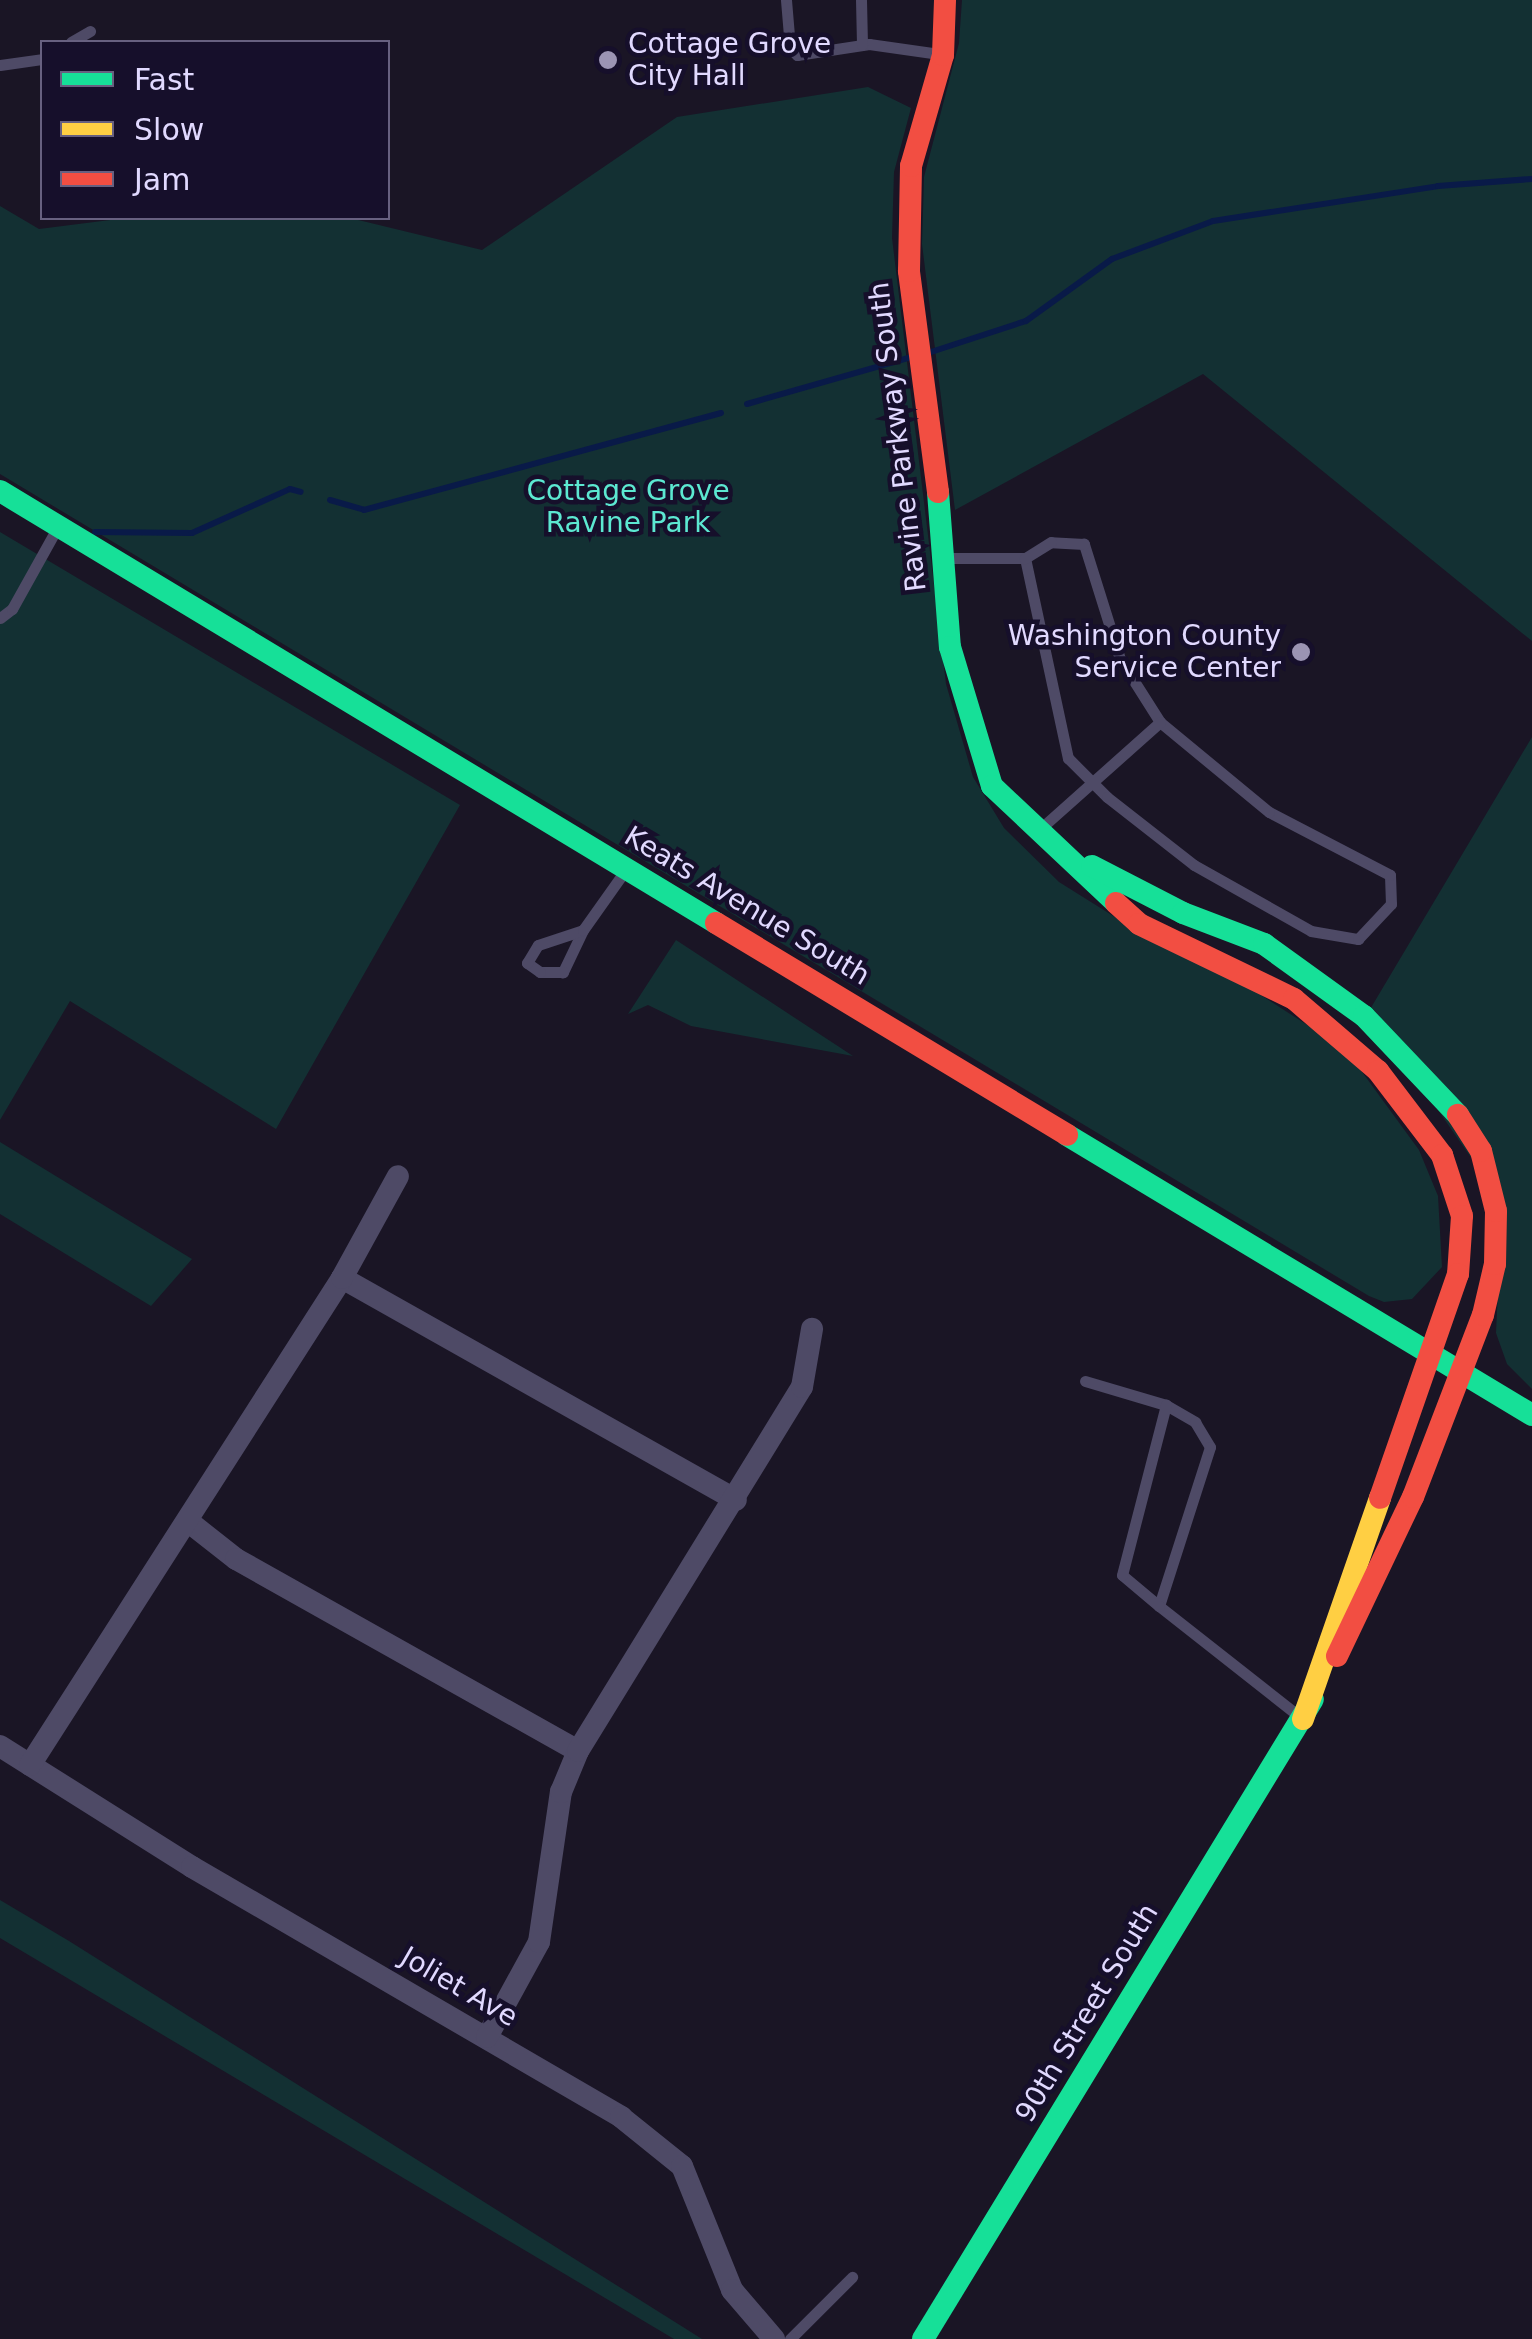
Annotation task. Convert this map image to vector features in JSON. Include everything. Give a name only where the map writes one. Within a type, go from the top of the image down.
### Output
[{"type":"street","name":"Ravine Parkway South","points":[[945,0],[944,55],[911,166],[908,271],[944,558],[950,647],[992,786],[1042,838],[1139,924],[1294,999],[1412,1109],[1442,1155],[1462,1216],[1458,1274],[1430,1354]]},
{"type":"street","name":"Keats Avenue South","points":[[0,491],[1532,1415]]},
{"type":"street","name":"Ravine Parkway South","points":[[1042,838],[1183,912],[1264,944],[1364,1016],[1444,1093],[1480,1152],[1496,1211],[1495,1264],[1462,1373]]},
{"type":"street","points":[[30,1765],[342,1278],[398,1176]]},
{"type":"street","points":[[342,1278],[736,1500]]},
{"type":"street","points":[[487,2037],[539,1942],[562,1792],[578,1752],[802,1388],[812,1329]]},
{"type":"street","name":"90th Street South","points":[[1302,1719],[1430,1354]]},
{"type":"street","name":"90th Street South","points":[[923,2339],[1302,1719],[1365,1607],[1462,1373]]},
{"type":"street","points":[[189,1522],[236,1559],[578,1752]]},
{"type":"street","name":"Joliet Ave","points":[[0,1746],[621,2118],[682,2166],[732,2290],[774,2339]]},
{"type":"lane","points":[[786,0],[790,48],[797,55],[862,45],[944,55]]},
{"type":"lane","points":[[861,0],[862,45]]},
{"type":"lane","points":[[74,40],[90,31]]},
{"type":"lane","points":[[0,65],[40,59]]},
{"type":"lane","points":[[0,618],[12,609],[58,526]]},
{"type":"lane","points":[[944,558],[1025,558],[1051,542],[1084,544],[1120,659],[1160,722],[1269,812],[1390,875],[1391,904],[1358,939],[1311,930],[1194,865],[1068,758],[1025,558]]},
{"type":"lane","points":[[1042,838],[1093,783],[1160,722]]},
{"type":"lane","points":[[583,930],[538,945],[527,963],[540,972],[563,972],[583,930],[626,868]]},
{"type":"lane","points":[[1084,1381],[1166,1404],[1195,1422],[1210,1448],[1159,1606]]},
{"type":"lane","points":[[1166,1404],[1122,1575],[1302,1719]]},
{"type":"lane","points":[[790,2339],[852,2277]]},
{"type":"green space","points":[[962,0],[1532,0],[1532,641],[1203,374],[955,510],[922,244],[924,177],[959,43]]},
{"type":"green space","name":"Cottage Grove Ravine Park","points":[[868,87],[911,108],[894,172],[892,238],[946,684],[973,777],[1004,828],[1059,882],[1142,934],[1236,979],[1346,1050],[1419,1150],[1438,1196],[1442,1267],[1412,1299],[1384,1302],[1369,1296],[0,474],[0,206],[39,229],[110,220],[358,220],[482,250],[677,117]]},
{"type":"green space","points":[[0,532],[460,805],[276,1129],[70,1001],[0,1120]]},
{"type":"green space","points":[[1532,737],[1532,1389],[1507,1364],[1496,1333],[1502,1202],[1369,1011]]},
{"type":"green space","points":[[676,940],[853,1056],[691,1026],[648,1005],[628,1014]]},
{"type":"green space","points":[[0,1142],[192,1259],[151,1306],[0,1214]]},
{"type":"green space","points":[[0,1900],[702,2339],[674,2339],[0,1938]]},
{"type":"waterway","points":[[931,352],[1026,321],[1112,259],[1213,221],[1438,186],[1532,179]]},
{"type":"waterway","points":[[747,404],[909,358]]},
{"type":"waterway","points":[[330,500],[364,510],[721,413]]},
{"type":"waterway","points":[[95,532],[192,533],[290,489],[301,492]]},
{"type":"traffic: fast","points":[[0,491],[716,923]]},
{"type":"traffic: fast","points":[[938,492],[950,647],[992,786],[1116,903]]},
{"type":"traffic: fast","points":[[1092,866],[1183,913],[1264,944],[1364,1016],[1458,1115]]},
{"type":"traffic: fast","points":[[1067,1135],[1532,1415]]},
{"type":"traffic: fast","points":[[923,2339],[1313,1699]]},
{"type":"traffic: slow","points":[[1303,1719],[1380,1498]]},
{"type":"traffic: jam","points":[[938,492],[909,271],[911,166],[943,55],[945,0]]},
{"type":"traffic: jam","points":[[1116,903],[1139,924],[1294,999],[1378,1071],[1442,1155],[1462,1216],[1458,1274],[1380,1498]]},
{"type":"traffic: jam","points":[[716,923],[1067,1135]]},
{"type":"traffic: jam","points":[[1337,1656],[1413,1497],[1483,1315],[1495,1264],[1496,1211],[1481,1151],[1458,1115]]},
{"type":"place","name":"Cottage Grove City Hall","points":[[608,60]]},
{"type":"place","name":"Washington County Service Center","points":[[1301,652]]}]
